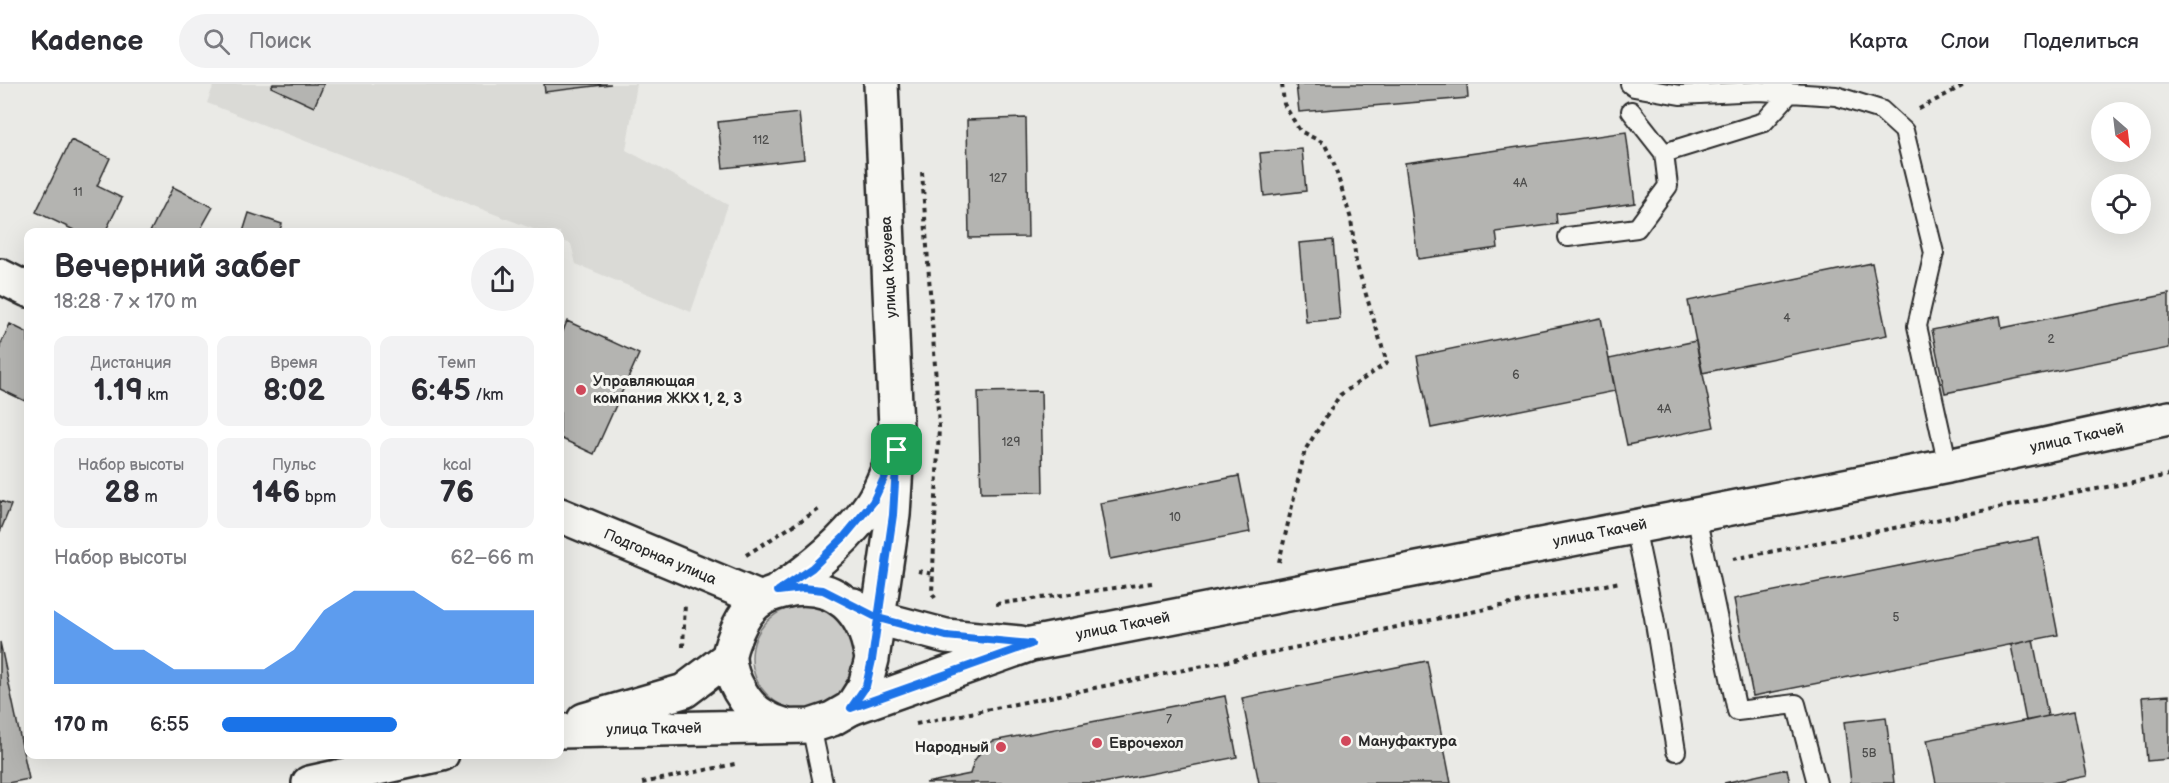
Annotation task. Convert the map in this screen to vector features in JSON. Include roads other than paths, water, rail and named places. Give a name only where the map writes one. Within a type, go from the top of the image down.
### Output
[{"type":"street","name":"улица Козуева","points":[[872,660],[893,515],[897,450],[881,84]]},
{"type":"street","points":[[0,276],[24,288]]},
{"type":"street","name":"улица Ткачей","points":[[851,708],[1031,644],[1948,466],[2169,418]]},
{"type":"street","name":"улица Козуева","points":[[769,595],[812,568],[844,537],[873,502],[897,450]]},
{"type":"street","name":"Подгорная улица","points":[[564,517],[696,571],[769,595]]},
{"type":"street","points":[[803,588],[823,590],[840,598],[857,615],[868,634],[872,660],[866,686],[851,708],[832,719],[798,725],[762,716],[744,698],[734,678],[729,657],[743,617],[769,595],[803,588]]},
{"type":"street","name":"улица Ткачей","points":[[840,598],[878,618],[946,636],[1031,644]]},
{"type":"street","name":"улица Ткачей","points":[[564,728],[684,691],[729,657]]},
{"type":"street","name":"улица Ткачей","points":[[564,729],[686,729],[798,725]]},
{"type":"street","points":[[309,783],[419,759]]},
{"type":"lane","points":[[1630,84],[1634,87],[1680,95],[1759,91],[1836,96],[1881,110],[1904,131],[1934,253],[1917,326],[1948,466]]},
{"type":"lane","points":[[1664,153],[1764,122],[1790,93]]},
{"type":"lane","points":[[1568,237],[1637,228],[1668,186],[1664,153],[1631,111]]},
{"type":"lane","points":[[1696,515],[1737,711],[1796,704],[1817,783]]},
{"type":"lane","points":[[1635,527],[1654,617],[1676,751]]},
{"type":"lane","points":[[798,725],[823,783]]},
{"type":"place","name":"Управляющая компания ЖКХ 1, 2, 3","points":[[581,390]]},
{"type":"place","name":"Мануфактура","points":[[1346,741]]},
{"type":"place","name":"Еврочехол","points":[[1097,743]]},
{"type":"place","name":"Народный","points":[[1001,747]]}]
